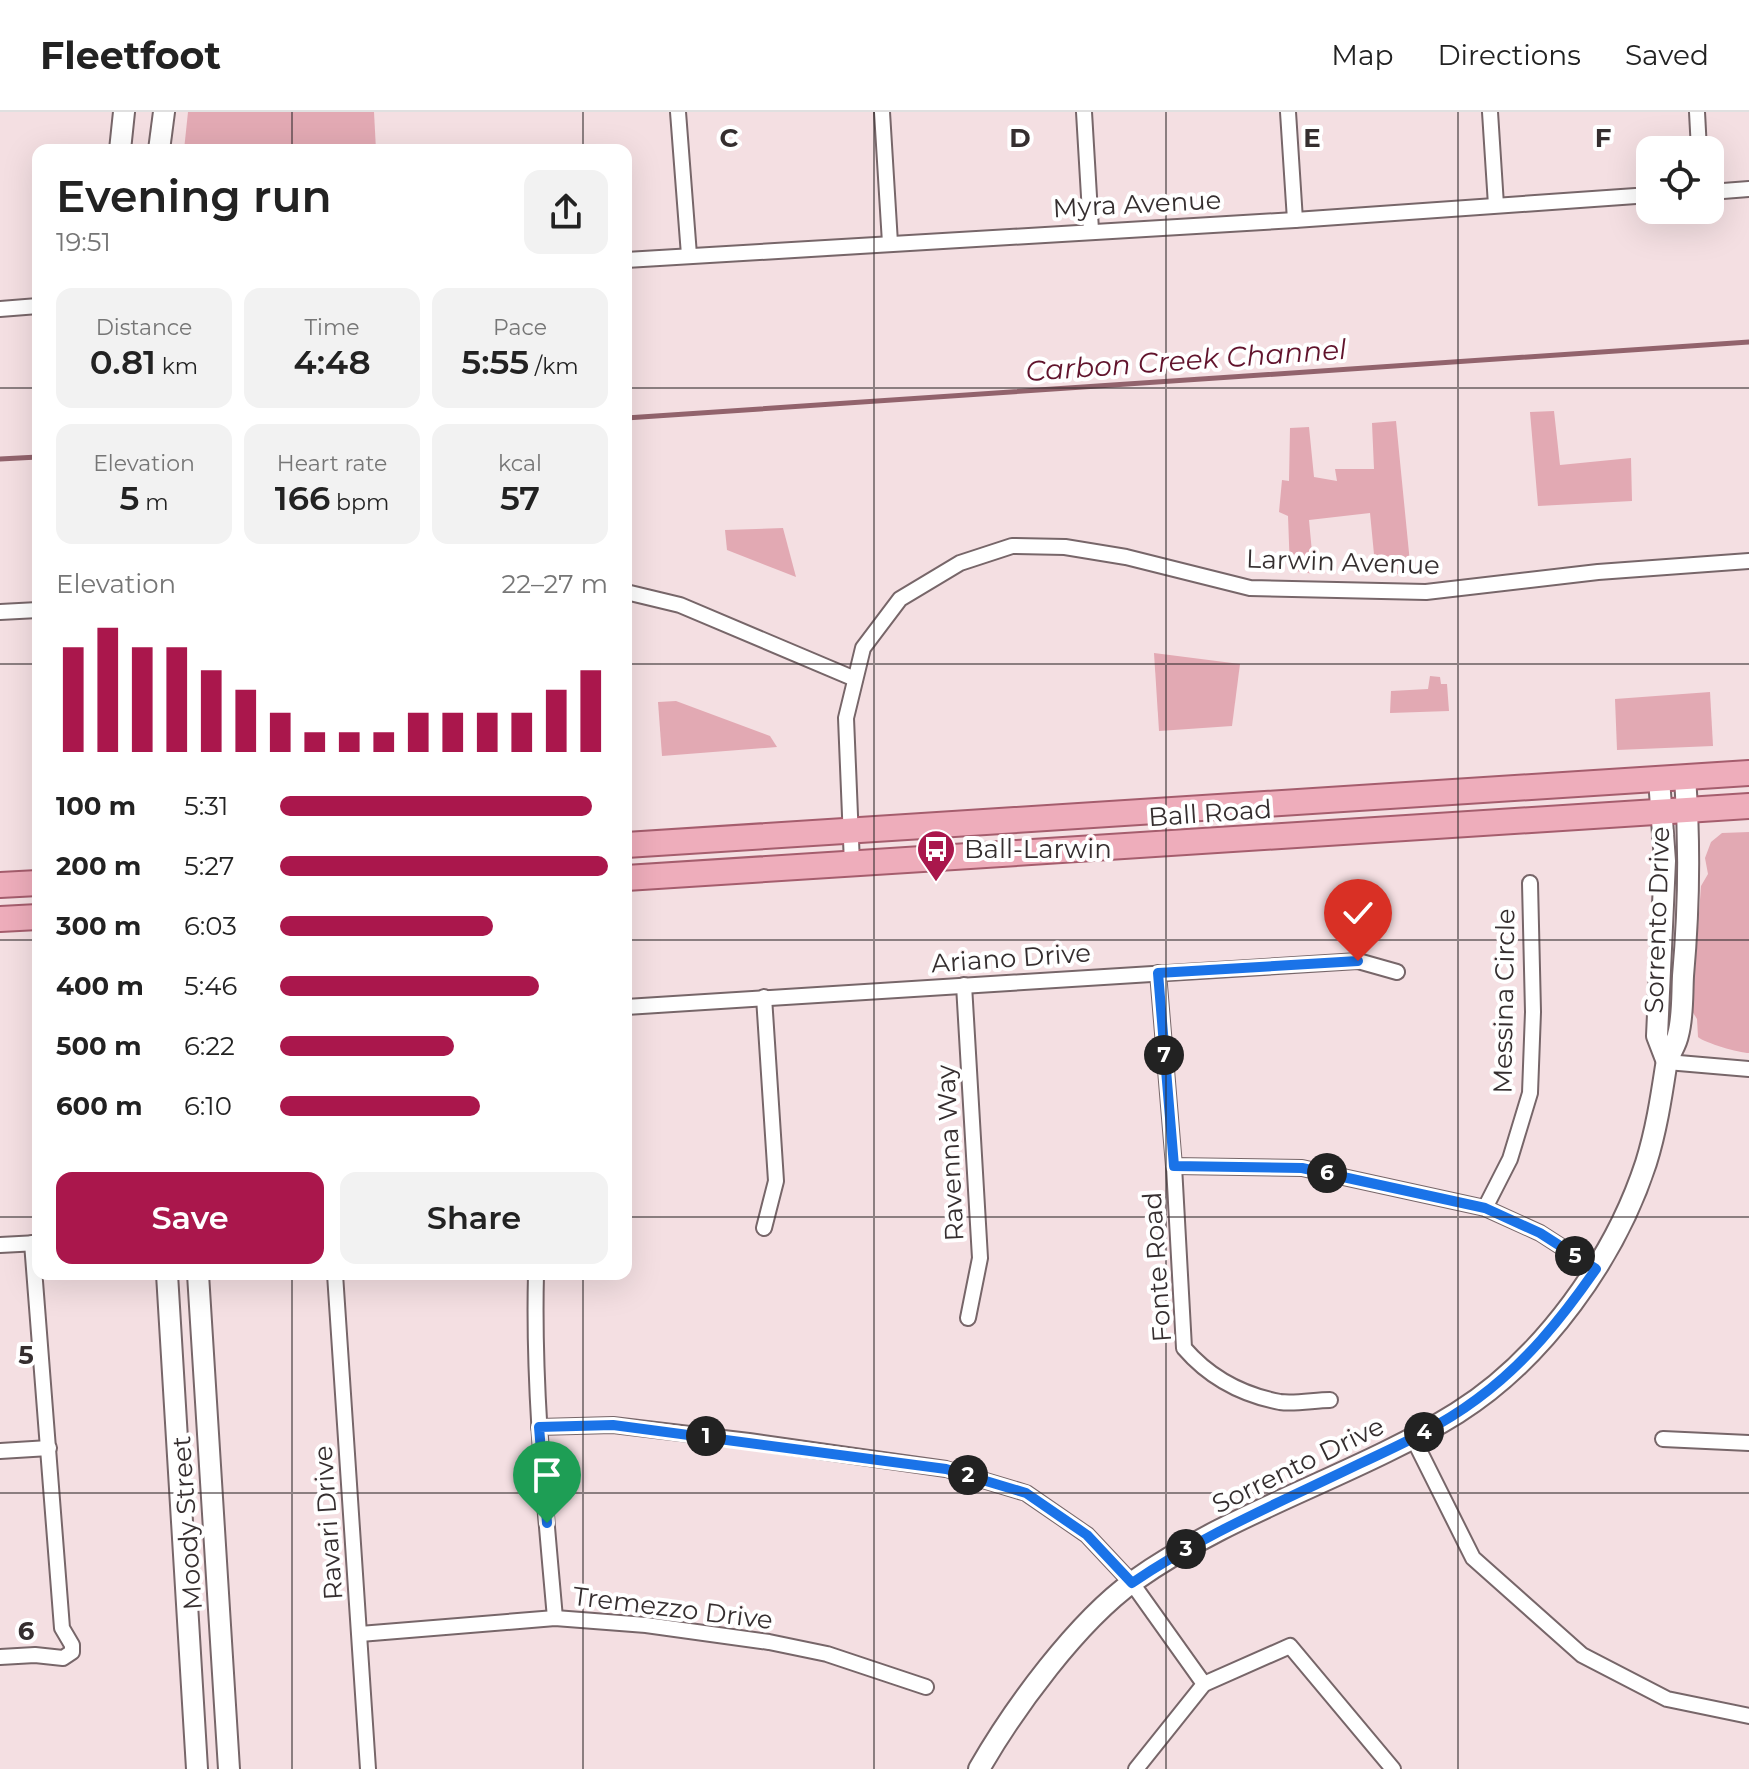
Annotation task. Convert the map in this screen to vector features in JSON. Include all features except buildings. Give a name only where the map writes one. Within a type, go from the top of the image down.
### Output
[{"type":"main road","name":"Ball Road","points":[[632,845],[1749,773]]},
{"type":"main road","name":"Ball Road","points":[[632,878],[1749,806]]},
{"type":"main road","points":[[0,885],[32,883]]},
{"type":"main road","points":[[0,919],[32,917]]},
{"type":"street","points":[[121,144],[124,112]]},
{"type":"street","points":[[160,144],[164,112]]},
{"type":"street","points":[[678,112],[689,255]]},
{"type":"street","points":[[882,112],[890,243]]},
{"type":"street","points":[[1084,112],[1091,230]]},
{"type":"street","points":[[1288,112],[1295,220]]},
{"type":"street","points":[[1490,112],[1496,205]]},
{"type":"street","points":[[1697,112],[1698,136]]},
{"type":"street","points":[[1724,191],[1749,189]]},
{"type":"street","name":"Myra Avenue","points":[[632,260],[1295,220],[1636,196]]},
{"type":"street","points":[[0,309],[32,306]]},
{"type":"street","name":"Larwin Avenue","points":[[852,864],[846,718],[863,648],[900,599],[960,563],[1012,546],[1065,547],[1126,557],[1250,588],[1412,592],[1598,572],[1749,561]]},
{"type":"street","points":[[632,593],[680,605],[855,679]]},
{"type":"street","points":[[0,612],[32,610]]},
{"type":"street","name":"Sorrento Drive","points":[[979,1769],[1019,1705],[1083,1630],[1132,1583],[1183,1551],[1413,1438],[1459,1412],[1500,1381],[1543,1339],[1596,1269],[1644,1168],[1660,1113],[1667,1062],[1678,1036],[1689,908],[1685,777]]},
{"type":"street","name":"Sorrento Drive","points":[[1659,779],[1664,886],[1657,1036],[1667,1062]]},
{"type":"street","name":"Messina Circle","points":[[1485,1208],[1510,1159],[1530,1093],[1533,1012],[1530,883]]},
{"type":"street","name":"Ariano Drive","points":[[632,1007],[1358,961],[1397,972]]},
{"type":"street","name":"Fonte Road","points":[[1158,973],[1174,1166],[1184,1348],[1202,1369],[1232,1386],[1282,1402],[1330,1400]]},
{"type":"street","name":"Ravenna Way","points":[[964,985],[980,1258],[968,1318]]},
{"type":"street","points":[[764,997],[776,1181],[764,1228]]},
{"type":"street","points":[[1667,1062],[1749,1069]]},
{"type":"street","points":[[1174,1166],[1302,1168],[1485,1208],[1540,1233],[1596,1269]]},
{"type":"street","points":[[0,1245],[32,1243]]},
{"type":"street","points":[[0,1657],[68,1657],[72,1645],[62,1628],[38,1280]]},
{"type":"street","name":"Moody Street","points":[[167,1280],[197,1769]]},
{"type":"street","name":"Moody Street","points":[[198,1280],[229,1769]]},
{"type":"street","name":"Ravari Drive","points":[[335,1280],[368,1769]]},
{"type":"street","points":[[536,1280],[534,1330],[539,1427],[555,1618]]},
{"type":"street","points":[[539,1427],[613,1425],[946,1469],[1026,1493],[1087,1535],[1132,1583],[1204,1684]]},
{"type":"street","points":[[1413,1438],[1473,1558],[1582,1655],[1667,1699],[1749,1716]]},
{"type":"street","points":[[1663,1439],[1749,1443]]},
{"type":"street","points":[[0,1451],[49,1448]]},
{"type":"street","name":"Tremezzo Drive","points":[[360,1634],[555,1618],[646,1625],[769,1642],[827,1654],[926,1687]]},
{"type":"street","points":[[1136,1769],[1204,1684],[1290,1646],[1393,1769]]},
{"type":"shaded area","points":[[188,112],[374,112],[376,144],[185,144]]},
{"type":"shaded area","points":[[1554,411],[1560,465],[1631,458],[1632,501],[1538,506],[1530,412]]},
{"type":"shaded area","points":[[1396,421],[1411,573],[1376,575],[1370,513],[1309,520],[1314,574],[1290,570],[1288,516],[1279,512],[1282,480],[1289,481],[1290,428],[1309,427],[1314,477],[1337,481],[1335,469],[1374,469],[1372,423]]},
{"type":"shaded area","points":[[783,528],[796,577],[727,550],[725,530]]},
{"type":"shaded area","points":[[1154,653],[1240,664],[1232,726],[1159,731]]},
{"type":"shaded area","points":[[1430,676],[1440,677],[1441,684],[1447,684],[1449,711],[1390,713],[1391,691],[1428,689]]},
{"type":"shaded area","points":[[1710,692],[1713,746],[1617,750],[1615,699]]},
{"type":"shaded area","points":[[676,701],[770,736],[777,747],[662,756],[658,702]]},
{"type":"shaded area","points":[[1749,832],[1749,1053],[1698,1037],[1697,1019],[1692,1011],[1701,886],[1708,874],[1705,858],[1711,842],[1722,833]]},
{"type":"waterway","name":"Carbon Creek Channel","points":[[632,418],[1749,342]]},
{"type":"waterway","name":"Carbon Creek Channel","points":[[0,459],[32,457]]},
{"type":"place","name":"Ball-Larwin","points":[[936,883]]},
{"type":"route","points":[[547,1523],[539,1427],[613,1425],[946,1469],[1026,1493],[1087,1535],[1132,1583],[1183,1551],[1413,1438],[1459,1412],[1523,1360],[1569,1307],[1596,1269],[1540,1233],[1485,1208],[1302,1168],[1174,1166],[1158,973],[1358,961]]}]
